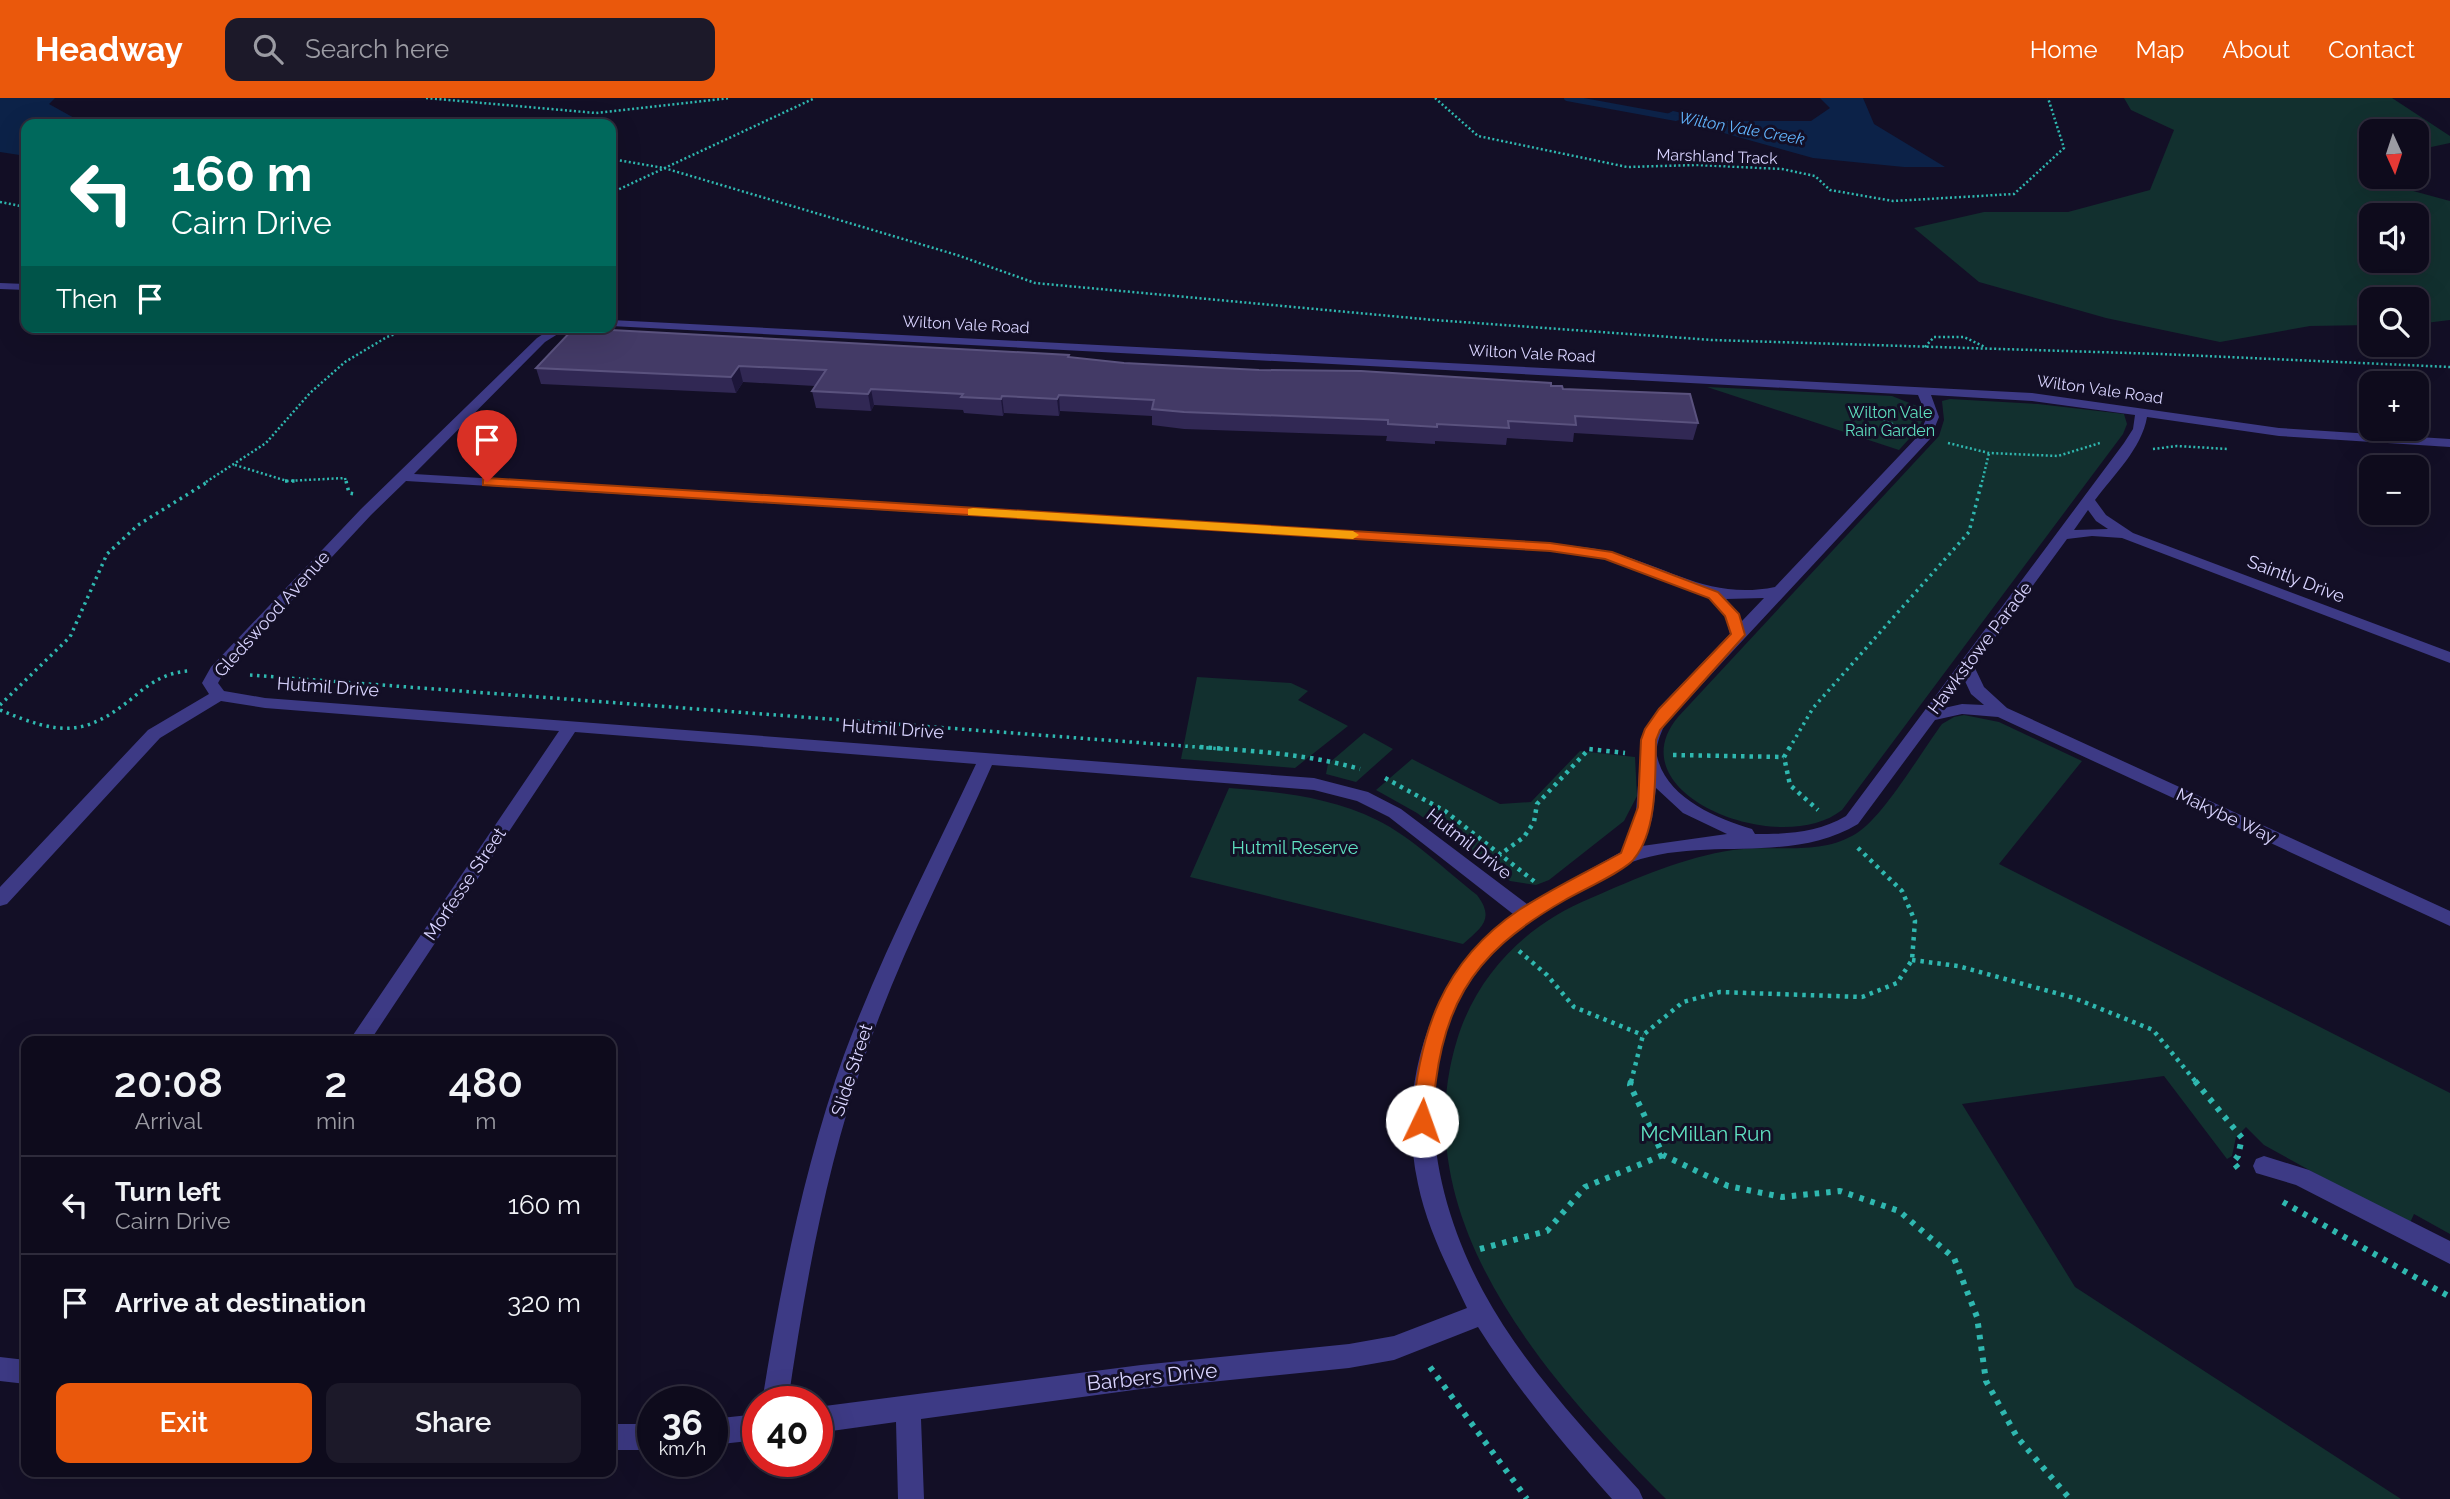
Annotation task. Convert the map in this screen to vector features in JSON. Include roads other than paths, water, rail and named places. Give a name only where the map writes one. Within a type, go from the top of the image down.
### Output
[{"type":"street","points":[[0,286],[21,287]]},
{"type":"street","name":"Wilton Vale Road","points":[[616,323],[2032,397],[2295,434],[2450,443]]},
{"type":"street","name":"Gledswood Avenue","points":[[0,899],[154,734],[219,695],[210,683],[217,671],[382,496],[554,333]]},
{"type":"street","points":[[1628,856],[1642,825],[1646,807],[1649,740],[1658,720],[1925,436],[1933,417],[1923,391]]},
{"type":"street","name":"Hawkstowe Parade","points":[[1630,1499],[1544,1402],[1482,1313],[1454,1255],[1438,1213],[1426,1171],[1422,1137],[1426,1073],[1432,1043],[1454,989],[1474,961],[1498,935],[1526,914],[1628,856],[1722,841],[1808,838],[1839,829],[1862,809],[2130,444],[2138,429],[2142,411]]},
{"type":"street","points":[[403,477],[1550,547],[1608,555],[1713,595],[1749,597],[1780,590]]},
{"type":"street","name":"Saintly Drive","points":[[2088,500],[2101,518],[2128,536],[2450,658]]},
{"type":"street","name":"Saintly Drive","points":[[2063,535],[2092,532],[2128,536]]},
{"type":"street","points":[[1713,595],[1732,614],[1738,635]]},
{"type":"street","name":"Makybe Way","points":[[1967,667],[1977,690],[2001,712],[2450,919]]},
{"type":"street","name":"Hutmil Drive","points":[[219,695],[265,703],[570,728],[987,757],[1314,784],[1362,796],[1395,813],[1526,914]]},
{"type":"street","name":"Makybe Way","points":[[1929,716],[1962,709],[2001,712]]},
{"type":"street","name":"Morfesse Street","points":[[362,1036],[570,728]]},
{"type":"street","name":"Hawkstowe Parade","points":[[1650,755],[1660,782],[1688,809],[1727,829],[1751,836],[1781,839]]},
{"type":"street","name":"Slide Street","points":[[777,1386],[786,1324],[814,1192],[844,1086],[873,1007],[906,930],[987,757]]},
{"type":"street","points":[[2264,1166],[2301,1177],[2450,1253]]},
{"type":"street","name":"Barbers Drive","points":[[833,1418],[1141,1377],[1349,1356],[1394,1348],[1425,1338],[1482,1313]]},
{"type":"street","points":[[0,1369],[21,1371]]},
{"type":"street","points":[[908,1409],[911,1499]]},
{"type":"street","points":[[616,1437],[637,1437]]},
{"type":"water","points":[[0,98],[55,98],[49,104],[76,119],[21,119],[21,155],[0,152]]},
{"type":"water","points":[[1820,98],[1863,98],[1874,124],[1945,167],[1904,167],[1813,158],[1663,116],[1673,111],[1718,121],[1811,121],[1830,108]]},
{"type":"waterway","name":"Wilton Vale Creek","points":[[1567,98],[1676,118]]},
{"type":"park label","name":"Wilton Vale Rain Garden","points":[[1890,421]]},
{"type":"park label","name":"Hutmil Reserve","points":[[1295,848]]},
{"type":"park label","name":"McMillan Run","points":[[1706,1134]]}]
